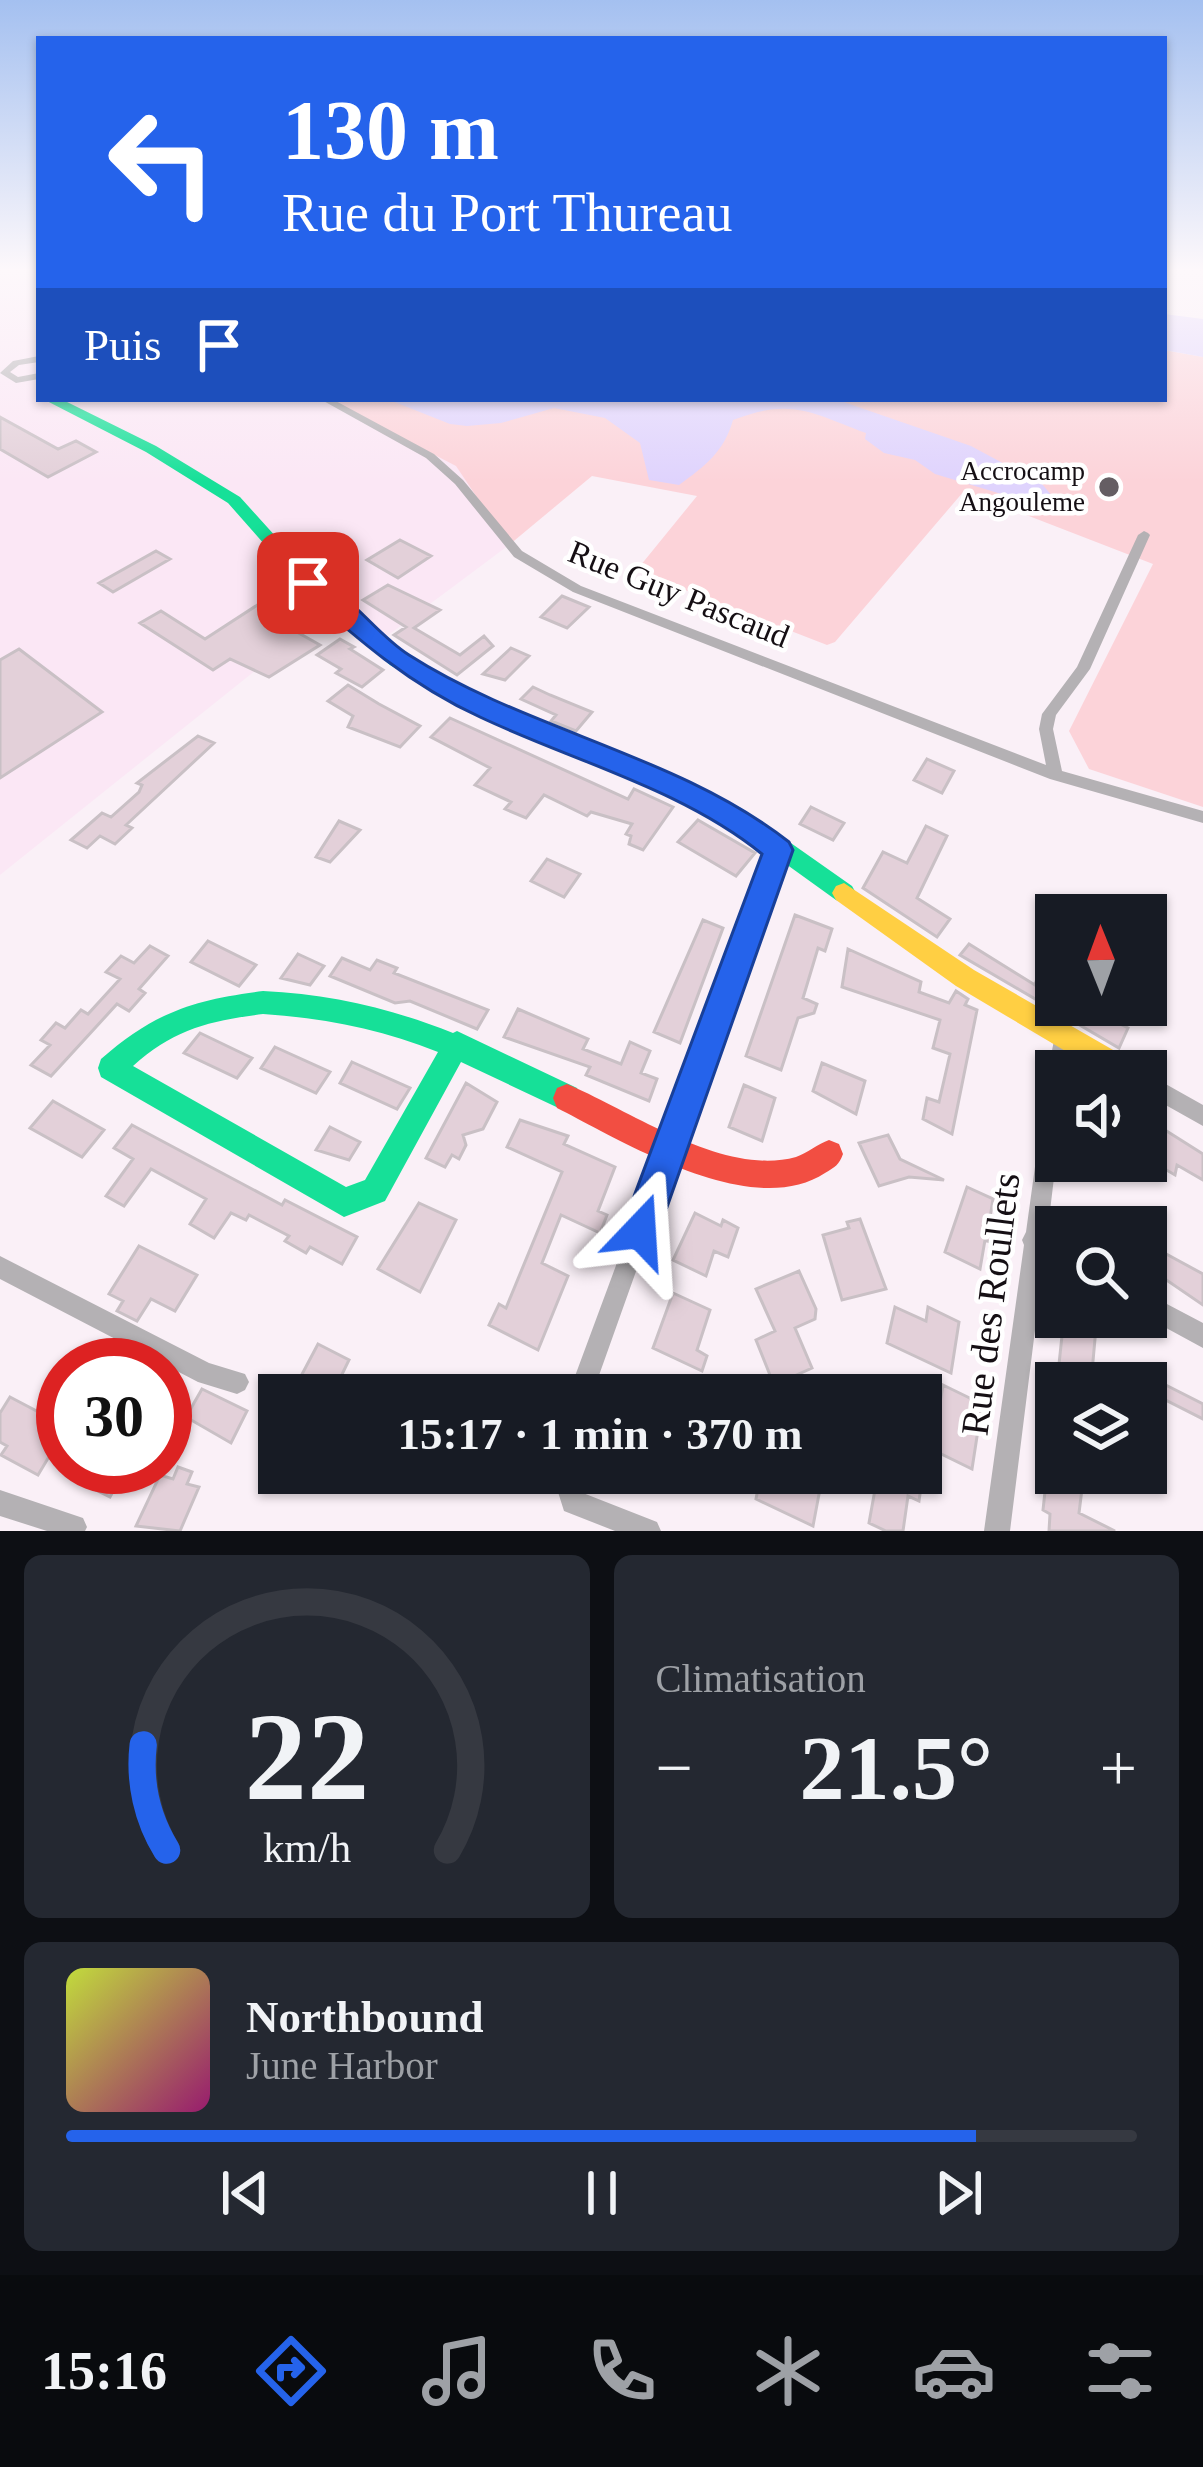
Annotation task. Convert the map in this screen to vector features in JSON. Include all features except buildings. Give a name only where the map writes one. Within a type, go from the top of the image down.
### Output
[{"type":"street","points":[[2,372],[32,359]]},
{"type":"street","points":[[2,372],[36,376]]},
{"type":"street","points":[[56,402],[151,449],[234,500],[308,583],[397,660],[484,709],[733,814],[965,977],[1087,1050]]},
{"type":"street","name":"Rue Guy Pascaud","points":[[331,402],[430,456],[459,482],[518,554],[562,581],[1055,775],[1203,817]]},
{"type":"street","points":[[1055,775],[1046,729],[1049,713],[1083,669],[1144,535]]},
{"type":"street","points":[[588,1374],[778,850]]},
{"type":"street","points":[[457,1045],[375,1191],[344,1202],[111,1068],[164,1026],[206,1012],[310,1006],[367,1016],[457,1045],[670,1148],[759,1177],[816,1168],[829,1154]]},
{"type":"street","points":[[1061,1050],[1063,1036]]},
{"type":"street","points":[[1167,1095],[1203,1116]]},
{"type":"street","name":"Rue des Roullets","points":[[998,1531],[1042,1182]]},
{"type":"street","points":[[0,1267],[206,1374],[237,1382]]},
{"type":"street","points":[[1167,1316],[1203,1336]]},
{"type":"street","points":[[572,1494],[574,1502],[648,1531]]},
{"type":"street","points":[[0,1503],[74,1527]]},
{"type":"shaded area","points":[[0,339],[36,339],[36,402],[340,402],[457,466],[509,545],[375,645],[332,609],[0,875]]},
{"type":"shaded area","points":[[1167,339],[1203,339],[1203,357],[1167,351]]},
{"type":"shaded area","points":[[1167,351],[1203,357],[1203,807],[1089,769],[1069,731],[1153,564],[964,491],[835,642],[827,645],[636,571],[697,496],[592,476],[509,545],[456,466],[333,402],[1167,402]]},
{"type":"shaded area","points":[[395,402],[844,402],[971,446],[1042,484],[1053,497],[1051,506],[1041,506],[935,474],[915,460],[884,453],[865,439],[866,433],[801,410],[771,410],[733,420],[712,457],[679,485],[649,480],[640,443],[605,418],[554,408],[501,423],[450,424]]},
{"type":"traffic: fast","points":[[56,402],[151,449],[234,500],[308,583],[397,660],[484,709],[733,814],[844,893]]},
{"type":"traffic: fast","points":[[457,1044],[375,1191],[344,1202],[111,1068],[162,1028],[211,1009],[263,1002],[316,1006],[422,1033],[473,1054],[567,1098]]},
{"type":"traffic: slow","points":[[844,893],[965,978],[1088,1050]]},
{"type":"traffic: jam","points":[[567,1098],[662,1144],[737,1170],[773,1175],[804,1170],[829,1154]]},
{"type":"place","name":"Accrocamp Angouleme","points":[[1109,487]]},
{"type":"route","points":[[308,583],[397,660],[484,709],[733,814],[778,850],[640,1231]]}]
